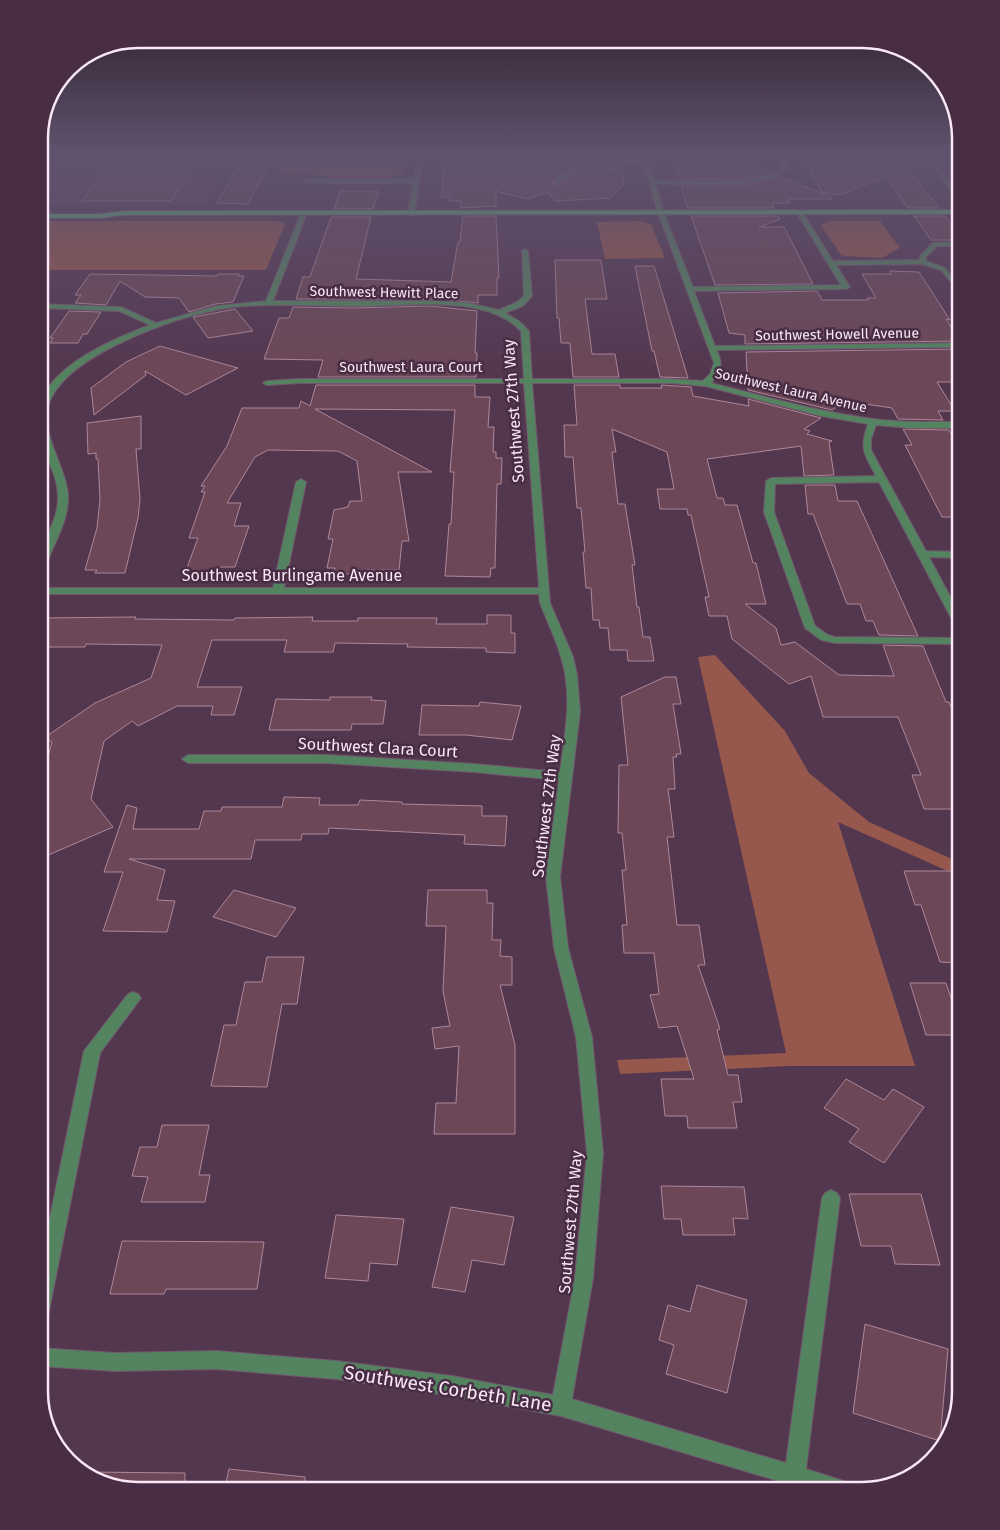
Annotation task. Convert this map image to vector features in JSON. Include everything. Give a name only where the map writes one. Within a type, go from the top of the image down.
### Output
[{"type":"street","points":[[268,304],[298,227]]},
{"type":"street","points":[[667,227],[713,348],[718,369],[705,384]]},
{"type":"street","points":[[691,289],[846,287],[809,227]]},
{"type":"street","points":[[922,262],[922,256],[934,244],[952,244]]},
{"type":"street","points":[[499,313],[520,304],[528,296],[525,251]]},
{"type":"street","points":[[831,263],[922,262],[943,269],[952,280]]},
{"type":"street","name":"Southwest Hewitt Place","points":[[52,388],[74,367],[110,345],[158,326],[216,308],[268,304],[444,305],[476,308],[499,313]]},
{"type":"street","points":[[48,306],[122,309],[158,326]]},
{"type":"street","name":"Southwest 27th Way","points":[[499,313],[513,320],[525,332],[545,603],[567,657],[571,675],[574,712],[553,877],[561,948],[584,1038],[595,1154],[584,1278],[561,1406]]},
{"type":"street","name":"Southwest Howell Avenue","points":[[713,348],[952,345]]},
{"type":"street","name":"Southwest Laura Court","points":[[267,384],[300,380],[615,380]]},
{"type":"street","name":"Southwest Laura Avenue","points":[[615,380],[705,384],[821,413],[873,422],[910,425],[952,425]]},
{"type":"street","points":[[48,388],[52,388],[48,398]]},
{"type":"street","points":[[873,422],[867,439],[867,450],[952,609]]},
{"type":"street","points":[[48,447],[56,463],[63,498],[56,531],[48,547]]},
{"type":"street","points":[[882,479],[771,481],[769,512],[810,628],[818,634],[835,640],[855,642],[952,641]]},
{"type":"street","points":[[278,591],[301,482]]},
{"type":"street","points":[[924,554],[952,555]]},
{"type":"street","name":"Southwest Burlingame Avenue","points":[[48,591],[544,592]]},
{"type":"street","name":"Southwest Clara Court","points":[[188,759],[327,759],[474,768],[567,777]]},
{"type":"street","points":[[48,1271],[92,1050],[133,998]]},
{"type":"street","points":[[795,1476],[831,1198]]},
{"type":"street","name":"Southwest Corbeth Lane","points":[[48,1358],[114,1362],[216,1360],[337,1370],[452,1386],[561,1406],[815,1482]]},
{"type":"shaded area","points":[[48,227],[284,227],[266,270],[48,270]]},
{"type":"shaded area","points":[[598,227],[652,227],[665,258],[605,259]]},
{"type":"shaded area","points":[[823,227],[885,227],[900,248],[882,258],[844,256],[840,254]]},
{"type":"shaded area","points":[[715,655],[785,731],[809,773],[869,822],[952,859],[952,873],[838,822],[915,1066],[789,1066],[620,1074],[617,1060],[786,1053],[698,657]]},
{"type":"building","points":[[327,227],[368,227],[356,279],[451,282],[458,242],[460,242],[462,227],[497,227],[499,278],[497,278],[497,295],[478,295],[478,303],[437,299],[296,299],[303,277],[310,277]]},
{"type":"building","points":[[695,227],[784,227],[813,284],[715,285]]},
{"type":"building","points":[[922,227],[952,227],[952,240],[931,240]]},
{"type":"building","points":[[555,260],[601,260],[607,299],[585,299],[592,354],[615,354],[619,377],[573,377],[570,343],[561,343],[559,318],[557,318]]},
{"type":"building","points":[[635,266],[654,266],[688,378],[660,377],[654,351],[652,351]]},
{"type":"building","points":[[890,271],[919,272],[950,320],[946,319],[952,328],[952,341],[745,344],[745,335],[729,333],[718,293],[817,291],[822,300],[868,300],[867,298],[876,298],[862,274],[891,274]]},
{"type":"building","points":[[90,274],[217,276],[218,274],[239,274],[238,276],[244,276],[233,302],[215,304],[189,312],[179,298],[145,297],[120,281],[106,305],[75,303],[81,295],[75,295]]},
{"type":"building","points":[[430,306],[477,311],[476,377],[318,377],[323,360],[264,359],[279,318],[289,318],[293,307]]},
{"type":"building","points":[[235,309],[253,331],[208,338],[193,317]]},
{"type":"building","points":[[69,311],[101,312],[87,334],[83,334],[78,343],[50,343],[53,338],[50,338]]},
{"type":"building","points":[[160,346],[238,368],[186,395],[145,371],[146,375],[94,415],[91,388],[126,362]]},
{"type":"building","points":[[952,349],[952,382],[937,382],[952,406],[952,411],[938,411],[943,420],[898,419],[892,408],[845,401],[832,410],[748,390],[746,352]]},
{"type":"building","points":[[316,385],[475,385],[475,397],[490,397],[488,427],[494,427],[493,452],[496,452],[496,458],[502,458],[501,484],[497,484],[495,568],[491,568],[490,577],[445,576],[449,524],[451,524],[454,472],[450,472],[455,410],[315,409],[432,472],[398,472],[409,541],[402,541],[399,570],[366,570],[365,574],[334,574],[335,568],[327,568],[333,539],[328,539],[334,510],[348,507],[350,501],[362,501],[357,461],[338,451],[268,450],[255,457],[227,503],[241,503],[234,526],[249,526],[235,567],[220,567],[217,577],[184,576],[198,538],[189,538],[205,492],[201,492],[205,486],[201,486],[227,446],[242,408],[299,408],[301,401],[310,406]]},
{"type":"building","points":[[574,385],[620,385],[620,388],[662,388],[661,385],[691,387],[693,396],[749,406],[748,399],[821,418],[804,429],[810,431],[807,434],[832,441],[829,442],[834,475],[804,476],[801,446],[707,459],[717,498],[723,498],[725,505],[737,505],[753,563],[756,563],[766,604],[745,604],[776,628],[781,645],[795,642],[839,675],[894,676],[883,645],[923,646],[946,702],[949,702],[952,709],[952,809],[924,809],[912,775],[921,775],[898,717],[823,717],[811,676],[789,684],[732,639],[727,616],[709,616],[705,597],[709,597],[691,515],[688,515],[687,509],[660,509],[657,489],[674,489],[667,452],[612,429],[616,452],[612,452],[618,504],[625,504],[635,565],[632,565],[637,607],[639,607],[643,637],[650,637],[654,661],[628,661],[627,650],[610,650],[608,628],[600,628],[599,620],[593,620],[591,588],[586,588],[581,508],[577,508],[573,457],[565,457],[564,425],[577,425]]},
{"type":"building","points":[[141,416],[141,449],[136,449],[140,499],[138,518],[125,573],[95,573],[97,570],[85,570],[97,528],[100,499],[98,459],[96,459],[96,453],[88,454],[87,423]]},
{"type":"building","points":[[903,429],[949,430],[952,435],[952,517],[942,517],[905,445],[912,445]]},
{"type":"building","points":[[805,485],[835,485],[838,501],[857,501],[918,636],[879,635],[873,621],[866,621],[860,604],[847,604],[813,514],[808,514]]},
{"type":"building","points":[[487,615],[511,615],[511,633],[515,633],[515,653],[486,652],[486,648],[407,647],[408,644],[335,643],[333,652],[284,652],[287,640],[212,640],[197,687],[242,687],[234,715],[211,715],[213,706],[177,706],[138,726],[132,721],[104,741],[91,799],[113,827],[48,855],[48,757],[52,742],[48,740],[48,735],[95,703],[151,678],[162,645],[86,644],[85,647],[48,647],[48,618],[136,617],[135,619],[234,620],[235,618],[313,617],[312,621],[358,621],[358,618],[437,618],[436,624],[487,624]]},
{"type":"building","points":[[665,677],[676,677],[681,704],[673,704],[681,754],[676,754],[677,757],[673,757],[675,789],[668,789],[674,837],[667,837],[677,925],[699,925],[705,965],[698,965],[720,1029],[717,1030],[728,1075],[738,1075],[742,1102],[733,1102],[737,1128],[688,1128],[687,1116],[665,1116],[661,1079],[694,1079],[677,1026],[659,1028],[650,995],[659,994],[654,953],[624,953],[622,925],[627,925],[622,870],[626,870],[622,833],[618,833],[619,765],[628,765],[621,697]]},
{"type":"building","points":[[330,697],[372,697],[371,700],[386,701],[383,724],[352,724],[351,730],[269,730],[276,699],[330,700]]},
{"type":"building","points":[[480,702],[521,706],[512,740],[466,735],[419,735],[422,705],[479,706]]},
{"type":"building","points":[[284,797],[320,798],[319,805],[358,805],[360,800],[402,802],[402,804],[482,806],[482,816],[507,816],[505,846],[464,844],[465,835],[329,828],[328,834],[302,834],[301,840],[255,840],[251,859],[129,859],[165,870],[157,900],[175,901],[167,932],[103,931],[123,872],[104,872],[127,805],[137,808],[133,829],[199,829],[204,811],[221,811],[222,807],[282,807]]},
{"type":"building","points":[[904,871],[952,871],[952,963],[940,962],[921,905],[915,905]]},
{"type":"building","points":[[234,890],[296,908],[276,937],[213,917]]},
{"type":"building","points":[[428,890],[487,890],[487,903],[493,903],[492,940],[501,940],[500,956],[512,957],[512,985],[500,985],[515,1045],[515,1134],[434,1134],[436,1103],[456,1103],[459,1046],[435,1049],[432,1028],[450,1026],[443,991],[446,926],[426,926]]},
{"type":"building","points":[[267,957],[304,957],[297,1004],[282,1004],[267,1087],[211,1086],[224,1025],[236,1025],[245,982],[262,982]]},
{"type":"building","points":[[910,983],[946,983],[952,1001],[952,1035],[926,1035]]},
{"type":"building","points":[[846,1079],[884,1100],[893,1089],[924,1107],[884,1163],[849,1142],[859,1129],[824,1108]]},
{"type":"building","points":[[162,1125],[209,1125],[199,1175],[210,1175],[205,1202],[141,1202],[148,1177],[132,1176],[140,1147],[157,1147]]},
{"type":"building","points":[[661,1186],[744,1187],[748,1219],[733,1218],[735,1235],[683,1235],[681,1219],[664,1219]]},
{"type":"building","points":[[849,1194],[921,1194],[940,1265],[895,1264],[891,1246],[861,1246]]},
{"type":"building","points":[[451,1207],[514,1217],[504,1265],[472,1260],[465,1292],[432,1287]]},
{"type":"building","points":[[336,1215],[404,1219],[397,1265],[370,1263],[368,1281],[325,1278]]},
{"type":"building","points":[[122,1241],[264,1242],[257,1289],[166,1289],[164,1294],[110,1294]]},
{"type":"building","points":[[697,1285],[747,1300],[727,1393],[666,1374],[674,1345],[659,1340],[668,1305],[690,1312]]},
{"type":"building","points":[[865,1324],[948,1349],[940,1436],[938,1440],[853,1413]]},
{"type":"building","points":[[229,1469],[305,1477],[305,1482],[226,1482]]},
{"type":"building","points":[[96,1472],[185,1473],[185,1482],[132,1482],[120,1481]]}]
